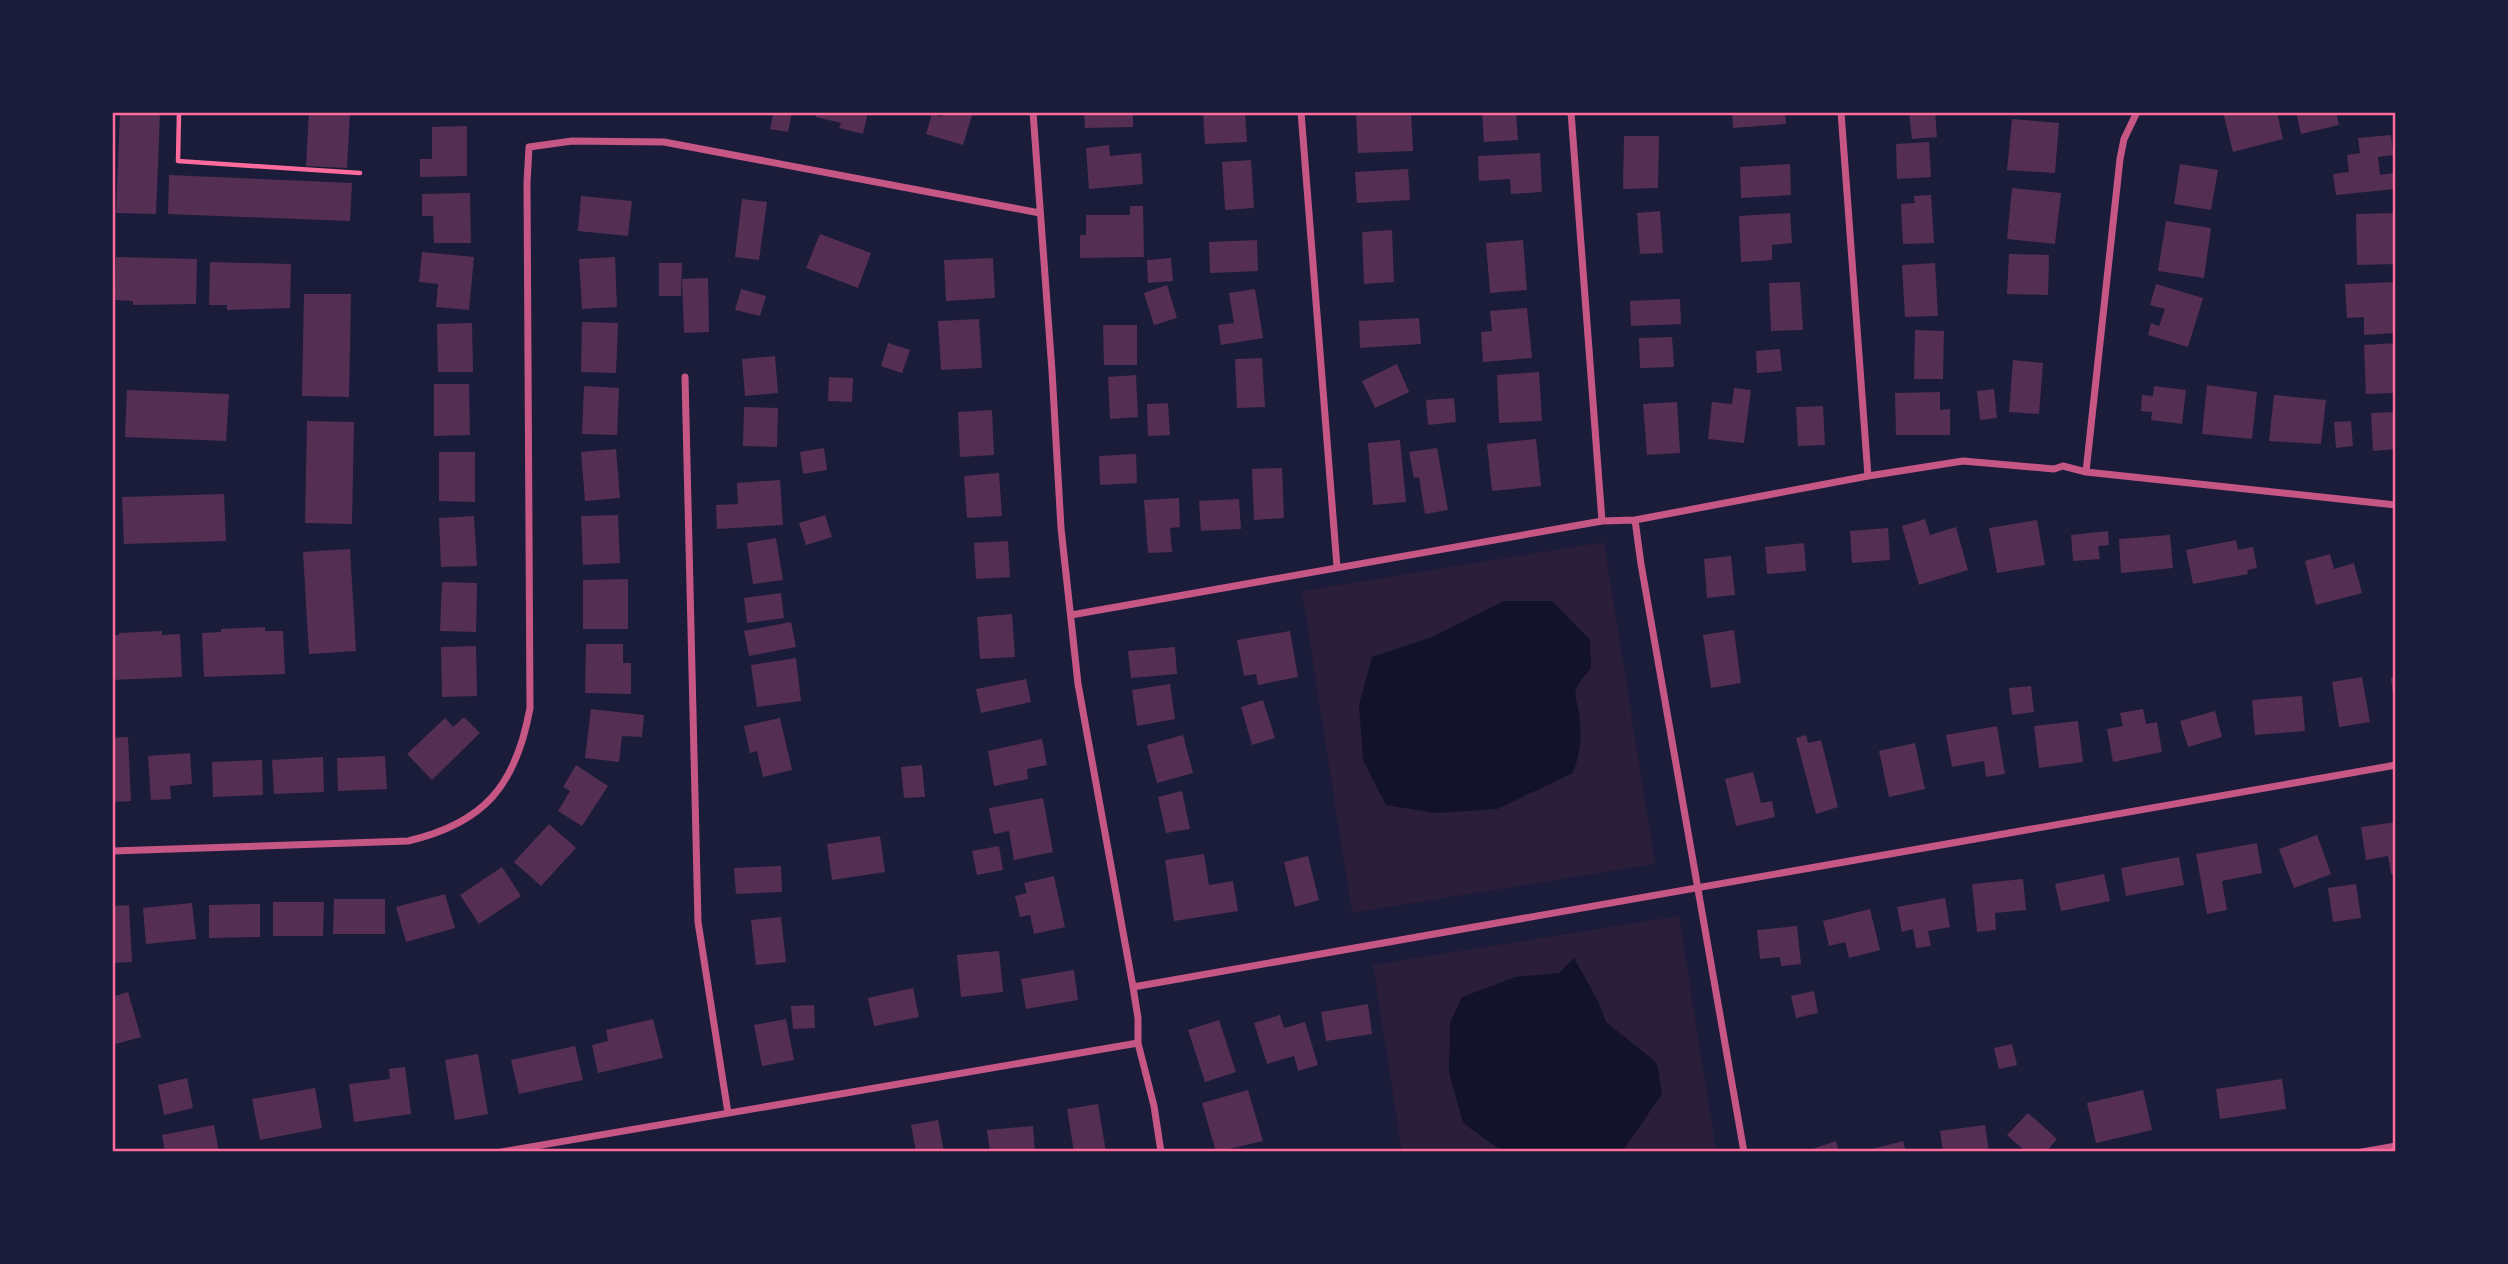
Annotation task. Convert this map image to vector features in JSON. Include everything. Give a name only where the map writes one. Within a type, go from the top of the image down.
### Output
[{"type":"street","points":[[1033,112],[1061,528],[1079,684],[1138,1017],[1138,1042],[1154,1106],[1161,1152]]},
{"type":"street","points":[[1301,112],[1337,568]]},
{"type":"street","points":[[1571,112],[1602,521]]},
{"type":"street","points":[[1841,112],[1868,476]]},
{"type":"street","points":[[2086,472],[2120,159],[2124,139],[2137,112]]},
{"type":"street","points":[[112,851],[408,841],[432,835],[464,821],[491,799],[505,782],[524,742],[530,708],[529,147],[572,141],[664,142],[1040,213]]},
{"type":"street","points":[[685,377],[698,922],[728,1112]]},
{"type":"street","points":[[1071,615],[1602,521],[1635,520],[1963,461],[2054,469],[2063,466],[2086,472],[2396,505]]},
{"type":"street","points":[[1635,520],[1640,564],[1744,1152]]},
{"type":"street","points":[[1133,987],[2396,765]]},
{"type":"street","points":[[501,1152],[1138,1042]]},
{"type":"street","points":[[2362,1152],[2396,1146]]},
{"type":"path","points":[[179,112],[177,160],[360,173]]},
{"type":"shaded area","points":[[1604,542],[1655,864],[1352,913],[1302,591]]},
{"type":"shaded area","points":[[1504,601],[1552,601],[1590,640],[1591,668],[1578,684],[1575,695],[1581,736],[1573,773],[1497,809],[1436,813],[1386,805],[1363,760],[1359,705],[1372,657],[1432,637]]},
{"type":"shaded area","points":[[1679,916],[1716,1152],[1402,1152],[1373,965]]},
{"type":"shaded area","points":[[1574,958],[1598,1001],[1606,1022],[1657,1063],[1662,1094],[1624,1149],[1615,1152],[1503,1152],[1463,1123],[1449,1072],[1450,1023],[1462,997],[1515,977],[1559,973]]},
{"type":"building","points":[[120,112],[160,112],[156,214],[116,213]]},
{"type":"building","points":[[309,112],[350,112],[347,168],[306,166]]},
{"type":"building","points":[[764,112],[792,112],[788,132],[770,129],[773,115]]},
{"type":"building","points":[[817,112],[868,112],[863,134],[839,128],[841,123],[816,117]]},
{"type":"building","points":[[944,112],[973,112],[963,145],[926,134],[932,114],[942,117]]},
{"type":"building","points":[[1084,112],[1133,112],[1133,127],[1085,128]]},
{"type":"building","points":[[1203,112],[1245,112],[1247,142],[1205,144]]},
{"type":"building","points":[[1411,112],[1413,151],[1358,153],[1356,114]]},
{"type":"building","points":[[1482,112],[1516,112],[1518,140],[1484,142]]},
{"type":"building","points":[[1732,112],[1785,112],[1786,124],[1733,128]]},
{"type":"building","points":[[1909,112],[1935,112],[1937,137],[1912,139]]},
{"type":"building","points":[[2223,112],[2277,112],[2283,139],[2233,152]]},
{"type":"building","points":[[2296,112],[2336,112],[2339,125],[2301,134]]},
{"type":"building","points":[[2012,119],[2059,123],[2055,173],[2007,170]]},
{"type":"building","points":[[467,126],[467,176],[420,177],[420,159],[432,159],[432,127]]},
{"type":"building","points":[[2391,135],[2393,155],[2378,157],[2380,175],[2394,173],[2395,189],[2336,195],[2333,174],[2349,172],[2347,155],[2360,153],[2358,138]]},
{"type":"building","points":[[1624,136],[1659,136],[1658,188],[1623,189]]},
{"type":"building","points":[[1929,142],[1931,177],[1897,179],[1896,144]]},
{"type":"building","points":[[1109,145],[1110,156],[1141,153],[1143,184],[1089,189],[1086,148]]},
{"type":"building","points":[[1540,153],[1542,192],[1511,194],[1510,179],[1479,181],[1478,156]]},
{"type":"building","points":[[1251,160],[1254,208],[1225,210],[1222,162]]},
{"type":"building","points":[[1790,164],[1791,195],[1741,198],[1740,167]]},
{"type":"building","points":[[2180,164],[2218,170],[2211,210],[2174,204]]},
{"type":"building","points":[[1408,169],[1410,200],[1357,203],[1355,172]]},
{"type":"building","points":[[169,175],[352,183],[350,221],[168,214]]},
{"type":"building","points":[[2012,188],[2061,193],[2055,244],[2007,239]]},
{"type":"building","points":[[470,193],[471,243],[434,243],[433,216],[422,216],[422,194]]},
{"type":"building","points":[[1931,195],[1934,243],[1903,244],[1901,204],[1915,203],[1914,196]]},
{"type":"building","points":[[581,196],[632,201],[628,236],[578,231]]},
{"type":"building","points":[[742,199],[767,202],[759,260],[735,257]]},
{"type":"building","points":[[1130,206],[1143,206],[1144,257],[1080,258],[1080,235],[1086,235],[1086,215],[1130,215]]},
{"type":"building","points":[[1660,211],[1663,253],[1640,254],[1637,213]]},
{"type":"building","points":[[1790,213],[1792,243],[1772,245],[1772,260],[1741,262],[1739,216]]},
{"type":"building","points":[[2396,213],[2396,264],[2357,265],[2356,214]]},
{"type":"building","points":[[2166,221],[2211,228],[2204,278],[2158,271]]},
{"type":"building","points":[[1392,230],[1394,282],[1364,284],[1362,232]]},
{"type":"building","points":[[820,234],[871,253],[858,288],[806,268]]},
{"type":"building","points":[[1257,240],[1258,271],[1210,273],[1209,242]]},
{"type":"building","points":[[1523,240],[1527,290],[1490,293],[1486,243]]},
{"type":"building","points":[[422,252],[474,257],[469,310],[436,307],[438,284],[419,282]]},
{"type":"building","points":[[2009,254],[2049,255],[2048,295],[2007,294]]},
{"type":"building","points":[[116,257],[197,259],[196,304],[133,305],[133,301],[115,300]]},
{"type":"building","points":[[615,257],[617,307],[582,309],[579,259]]},
{"type":"building","points":[[993,258],[995,298],[946,301],[944,260]]},
{"type":"building","points":[[1171,258],[1173,281],[1148,283],[1147,260]]},
{"type":"building","points":[[210,262],[291,264],[290,308],[227,310],[227,305],[209,305]]},
{"type":"building","points":[[659,263],[682,263],[681,296],[659,296]]},
{"type":"building","points":[[1935,263],[1938,316],[1905,317],[1902,265]]},
{"type":"building","points":[[708,278],[709,332],[684,333],[682,279]]},
{"type":"building","points":[[1800,282],[1803,330],[1771,331],[1769,283]]},
{"type":"building","points":[[2396,282],[2396,301],[2393,301],[2395,333],[2364,335],[2364,317],[2347,318],[2345,284]]},
{"type":"building","points":[[2156,284],[2203,298],[2188,347],[2148,335],[2151,323],[2159,326],[2165,309],[2150,305]]},
{"type":"building","points":[[1167,285],[1177,318],[1154,325],[1144,293]]},
{"type":"building","points":[[741,289],[766,296],[760,316],[735,310]]},
{"type":"building","points":[[1255,289],[1263,338],[1221,345],[1218,325],[1234,323],[1229,293]]},
{"type":"building","points":[[304,294],[351,294],[349,397],[302,396]]},
{"type":"building","points":[[1680,299],[1681,324],[1631,326],[1630,301]]},
{"type":"building","points":[[1527,308],[1532,358],[1483,362],[1481,332],[1492,331],[1490,311]]},
{"type":"building","points":[[1419,318],[1421,344],[1360,348],[1359,321]]},
{"type":"building","points":[[979,319],[982,368],[941,370],[938,321]]},
{"type":"building","points":[[582,322],[618,323],[616,373],[581,372]]},
{"type":"building","points":[[472,323],[473,372],[438,372],[437,324]]},
{"type":"building","points":[[1103,325],[1137,325],[1137,365],[1104,365]]},
{"type":"building","points":[[1915,330],[1944,331],[1943,379],[1914,379]]},
{"type":"building","points":[[1672,337],[1674,367],[1640,368],[1639,338]]},
{"type":"building","points":[[888,343],[910,350],[902,373],[881,366]]},
{"type":"building","points":[[2396,343],[2396,393],[2366,394],[2364,345]]},
{"type":"building","points":[[1780,349],[1782,371],[1757,373],[1756,351]]},
{"type":"building","points":[[775,356],[778,393],[745,396],[742,359]]},
{"type":"building","points":[[1262,358],[1265,407],[1237,408],[1235,359]]},
{"type":"building","points":[[2013,360],[2043,363],[2039,414],[2009,412]]},
{"type":"building","points":[[1397,364],[1409,392],[1375,408],[1362,381]]},
{"type":"building","points":[[1539,372],[1542,421],[1499,423],[1497,375]]},
{"type":"building","points":[[1136,375],[1138,417],[1110,419],[1108,377]]},
{"type":"building","points":[[829,377],[853,378],[852,402],[828,401]]},
{"type":"building","points":[[434,384],[469,384],[470,435],[434,436]]},
{"type":"building","points":[[2207,385],[2257,392],[2252,439],[2202,434]]},
{"type":"building","points":[[584,386],[619,388],[617,435],[582,434]]},
{"type":"building","points":[[2154,386],[2186,390],[2182,424],[2151,420],[2152,412],[2141,411],[2142,395],[2153,396]]},
{"type":"building","points":[[1734,388],[1751,390],[1744,443],[1708,439],[1712,402],[1732,404]]},
{"type":"building","points":[[1994,389],[1997,418],[1980,420],[1977,391]]},
{"type":"building","points":[[127,390],[229,394],[226,441],[125,437]]},
{"type":"building","points":[[1940,392],[1940,410],[1950,409],[1950,435],[1896,435],[1895,393]]},
{"type":"building","points":[[2274,395],[2326,400],[2321,444],[2269,441]]},
{"type":"building","points":[[1454,398],[1456,422],[1428,425],[1426,400]]},
{"type":"building","points":[[1677,402],[1680,453],[1647,455],[1643,404]]},
{"type":"building","points":[[1168,403],[1170,435],[1148,436],[1147,404]]},
{"type":"building","points":[[1823,406],[1825,445],[1798,446],[1796,407]]},
{"type":"building","points":[[744,407],[778,408],[777,447],[743,446]]},
{"type":"building","points":[[992,410],[994,455],[960,457],[958,412]]},
{"type":"building","points":[[2396,412],[2396,449],[2373,451],[2371,413]]},
{"type":"building","points":[[307,421],[354,422],[352,524],[305,523]]},
{"type":"building","points":[[2351,421],[2353,446],[2336,448],[2334,422]]},
{"type":"building","points":[[1536,439],[1541,486],[1492,491],[1487,444]]},
{"type":"building","points":[[1400,440],[1406,502],[1373,505],[1368,443]]},
{"type":"building","points":[[824,448],[827,470],[803,474],[800,452]]},
{"type":"building","points":[[1437,448],[1448,510],[1425,514],[1419,477],[1414,478],[1409,452]]},
{"type":"building","points":[[616,449],[620,498],[585,501],[581,452]]},
{"type":"building","points":[[439,452],[475,452],[475,502],[439,501]]},
{"type":"building","points":[[1136,454],[1137,483],[1100,485],[1099,456]]},
{"type":"building","points":[[1282,468],[1284,518],[1254,520],[1252,469]]},
{"type":"building","points":[[999,473],[1002,516],[967,518],[964,476]]},
{"type":"building","points":[[780,480],[783,525],[717,529],[716,505],[738,504],[737,483]]},
{"type":"building","points":[[224,494],[226,541],[124,544],[122,497]]},
{"type":"building","points":[[1179,498],[1180,527],[1170,528],[1172,552],[1148,553],[1144,500]]},
{"type":"building","points":[[1239,499],[1241,529],[1201,531],[1199,501]]},
{"type":"building","points":[[618,515],[620,563],[583,565],[581,516]]},
{"type":"building","points":[[825,515],[832,537],[806,545],[799,523]]},
{"type":"building","points":[[474,516],[477,566],[441,567],[439,518]]},
{"type":"building","points":[[1925,519],[1930,535],[1956,527],[1968,570],[1919,585],[1902,526]]},
{"type":"building","points":[[2037,520],[2045,565],[1997,573],[1989,528]]},
{"type":"building","points":[[1888,528],[1890,560],[1852,563],[1850,531]]},
{"type":"building","points":[[2108,531],[2109,545],[2098,546],[2100,559],[2073,561],[2071,535]]},
{"type":"building","points":[[2170,535],[2173,568],[2121,573],[2119,539]]},
{"type":"building","points":[[776,538],[783,580],[753,584],[747,543]]},
{"type":"building","points":[[2236,540],[2238,550],[2253,547],[2257,568],[2247,570],[2248,574],[2193,584],[2186,550]]},
{"type":"building","points":[[1008,541],[1010,577],[976,579],[974,543]]},
{"type":"building","points":[[1804,543],[1806,571],[1767,574],[1765,547]]},
{"type":"building","points":[[350,549],[356,651],[309,654],[303,552]]},
{"type":"building","points":[[2330,554],[2334,569],[2354,563],[2362,593],[2316,605],[2305,561]]},
{"type":"building","points":[[1731,556],[1735,595],[1707,598],[1704,559]]},
{"type":"building","points":[[628,579],[628,629],[583,629],[583,580]]},
{"type":"building","points":[[442,582],[477,583],[476,632],[440,631]]},
{"type":"building","points":[[781,593],[784,618],[747,623],[744,598]]},
{"type":"building","points":[[1012,614],[1015,657],[980,659],[977,617]]},
{"type":"building","points":[[791,622],[796,647],[749,656],[744,631]]},
{"type":"building","points":[[265,627],[265,631],[283,631],[285,674],[204,677],[202,633],[221,632],[221,629]]},
{"type":"building","points":[[1734,630],[1741,683],[1711,688],[1703,635]]},
{"type":"building","points":[[162,631],[162,635],[180,634],[182,677],[112,680],[112,635]]},
{"type":"building","points":[[1290,631],[1298,677],[1258,685],[1256,674],[1244,676],[1237,640]]},
{"type":"building","points":[[586,644],[623,644],[623,663],[631,663],[631,694],[585,693]]},
{"type":"building","points":[[476,646],[477,696],[442,697],[441,647]]},
{"type":"building","points":[[1175,647],[1177,674],[1131,678],[1128,651]]},
{"type":"building","points":[[796,658],[801,701],[757,707],[751,665]]},
{"type":"building","points":[[2362,677],[2370,722],[2339,727],[2332,682]]},
{"type":"building","points":[[2391,678],[2396,678],[2396,703],[2394,703]]},
{"type":"building","points":[[1026,679],[1031,702],[981,713],[976,689]]},
{"type":"building","points":[[1170,684],[1175,719],[1137,726],[1132,690]]},
{"type":"building","points":[[2031,686],[2034,712],[2012,715],[2009,688]]},
{"type":"building","points":[[2302,696],[2305,731],[2255,735],[2252,700]]},
{"type":"building","points":[[1263,700],[1275,738],[1252,745],[1241,707]]},
{"type":"building","points":[[591,709],[644,715],[642,737],[622,736],[619,762],[585,758]]},
{"type":"building","points":[[2143,709],[2146,724],[2157,722],[2162,752],[2113,762],[2107,729],[2123,726],[2120,713]]},
{"type":"building","points":[[2215,711],[2222,737],[2188,747],[2180,721]]},
{"type":"building","points":[[464,717],[480,733],[432,780],[407,754],[445,718],[453,727]]},
{"type":"building","points":[[780,718],[792,770],[763,777],[757,751],[750,753],[744,726]]},
{"type":"building","points":[[2078,721],[2083,762],[2039,768],[2034,726]]},
{"type":"building","points":[[1997,726],[2005,774],[1986,777],[1984,761],[1952,767],[1946,735]]},
{"type":"building","points":[[1183,735],[1193,773],[1157,783],[1147,745]]},
{"type":"building","points":[[1806,735],[1808,743],[1821,740],[1838,807],[1816,814],[1796,738]]},
{"type":"building","points":[[128,737],[131,801],[112,802],[112,738]]},
{"type":"building","points":[[1042,739],[1047,765],[1027,769],[1028,779],[994,786],[988,751]]},
{"type":"building","points":[[1915,743],[1925,789],[1889,797],[1879,751]]},
{"type":"building","points":[[190,753],[192,784],[170,786],[171,799],[151,800],[148,756]]},
{"type":"building","points":[[385,756],[387,789],[338,791],[337,758]]},
{"type":"building","points":[[323,757],[324,792],[274,794],[272,760]]},
{"type":"building","points":[[262,760],[263,795],[213,797],[212,762]]},
{"type":"building","points":[[576,765],[608,786],[582,826],[558,811],[570,791],[563,787]]},
{"type":"building","points":[[922,765],[925,797],[904,798],[901,767]]},
{"type":"building","points":[[1753,772],[1761,803],[1772,801],[1775,817],[1736,826],[1725,779]]},
{"type":"building","points":[[1182,791],[1190,829],[1166,833],[1158,797]]},
{"type":"building","points":[[1043,798],[1053,852],[1014,860],[1009,831],[994,834],[989,808]]},
{"type":"building","points":[[2396,822],[2396,874],[2391,874],[2388,856],[2366,860],[2361,827]]},
{"type":"building","points":[[549,824],[576,848],[541,886],[514,862]]},
{"type":"building","points":[[2317,835],[2331,874],[2294,888],[2279,849]]},
{"type":"building","points":[[880,836],[885,872],[832,880],[827,844]]},
{"type":"building","points":[[2257,843],[2262,873],[2222,881],[2227,910],[2207,914],[2196,854]]},
{"type":"building","points":[[999,846],[1003,870],[977,875],[972,851]]},
{"type":"building","points":[[1204,854],[1209,885],[1233,881],[1238,911],[1174,921],[1165,860]]},
{"type":"building","points":[[1308,856],[1319,900],[1295,907],[1284,862]]},
{"type":"building","points":[[2179,857],[2184,885],[2126,896],[2121,868]]},
{"type":"building","points":[[781,866],[782,892],[736,894],[734,868]]},
{"type":"building","points":[[502,867],[521,896],[479,924],[460,895]]},
{"type":"building","points":[[2104,874],[2110,901],[2061,911],[2055,884]]},
{"type":"building","points":[[1054,876],[1065,927],[1034,934],[1030,915],[1020,917],[1015,896],[1027,893],[1024,883]]},
{"type":"building","points":[[2023,879],[2026,910],[1995,913],[1996,930],[1977,932],[1972,884]]},
{"type":"building","points":[[2356,884],[2361,918],[2333,922],[2328,888]]},
{"type":"building","points":[[445,894],[455,928],[406,942],[396,907]]},
{"type":"building","points":[[1945,898],[1950,927],[1928,931],[1931,946],[1916,948],[1913,929],[1902,932],[1897,907]]},
{"type":"building","points":[[334,899],[385,899],[385,934],[333,934]]},
{"type":"building","points":[[273,902],[324,902],[323,936],[273,936]]},
{"type":"building","points":[[192,903],[196,939],[146,944],[143,908]]},
{"type":"building","points":[[260,904],[260,937],[209,938],[209,905]]},
{"type":"building","points":[[129,905],[132,962],[112,963],[112,906]]},
{"type":"building","points":[[1870,909],[1880,950],[1849,958],[1845,942],[1829,946],[1823,921]]},
{"type":"building","points":[[781,917],[786,962],[756,965],[751,920]]},
{"type":"building","points":[[1797,926],[1801,964],[1781,966],[1780,957],[1760,959],[1757,930]]},
{"type":"building","points":[[999,951],[1003,992],[961,997],[957,955]]},
{"type":"building","points":[[1074,970],[1078,1000],[1026,1009],[1021,979]]},
{"type":"building","points":[[913,988],[919,1017],[874,1026],[868,998]]},
{"type":"building","points":[[1814,991],[1818,1013],[1796,1018],[1791,996]]},
{"type":"building","points":[[128,992],[141,1037],[112,1045],[112,997]]},
{"type":"building","points":[[1368,1004],[1372,1034],[1326,1041],[1321,1012]]},
{"type":"building","points":[[814,1005],[815,1028],[793,1029],[791,1006]]},
{"type":"building","points":[[1280,1015],[1284,1028],[1305,1022],[1318,1065],[1298,1071],[1294,1056],[1267,1064],[1254,1023]]},
{"type":"building","points":[[653,1019],[663,1058],[598,1073],[592,1045],[608,1041],[606,1030]]},
{"type":"building","points":[[786,1019],[794,1060],[762,1066],[754,1025]]},
{"type":"building","points":[[1219,1020],[1236,1072],[1205,1082],[1188,1030]]},
{"type":"building","points":[[2012,1044],[2017,1065],[1999,1069],[1994,1048]]},
{"type":"building","points":[[575,1046],[583,1080],[519,1094],[511,1060]]},
{"type":"building","points":[[478,1054],[488,1114],[455,1120],[445,1060]]},
{"type":"building","points":[[405,1067],[411,1114],[354,1122],[349,1084],[390,1079],[389,1069]]},
{"type":"building","points":[[187,1078],[193,1108],[164,1115],[158,1085]]},
{"type":"building","points":[[2282,1079],[2286,1109],[2220,1119],[2216,1089]]},
{"type":"building","points":[[315,1088],[322,1128],[260,1140],[252,1099]]},
{"type":"building","points":[[1248,1090],[1263,1141],[1216,1152],[1202,1103]]},
{"type":"building","points":[[2143,1090],[2152,1130],[2096,1143],[2087,1103]]},
{"type":"building","points":[[1098,1104],[1106,1152],[1074,1152],[1067,1109]]},
{"type":"building","points":[[2028,1113],[2057,1139],[2046,1152],[2026,1152],[2007,1135]]},
{"type":"building","points":[[938,1120],[944,1152],[916,1152],[911,1125]]},
{"type":"building","points":[[214,1125],[219,1152],[165,1152],[162,1135]]},
{"type":"building","points":[[1985,1125],[1989,1152],[1943,1152],[1940,1131]]},
{"type":"building","points":[[1033,1126],[1035,1152],[990,1152],[987,1130]]},
{"type":"building","points":[[1836,1141],[1839,1152],[1804,1152]]},
{"type":"building","points":[[1903,1141],[1906,1152],[1868,1152],[1868,1150]]}]
